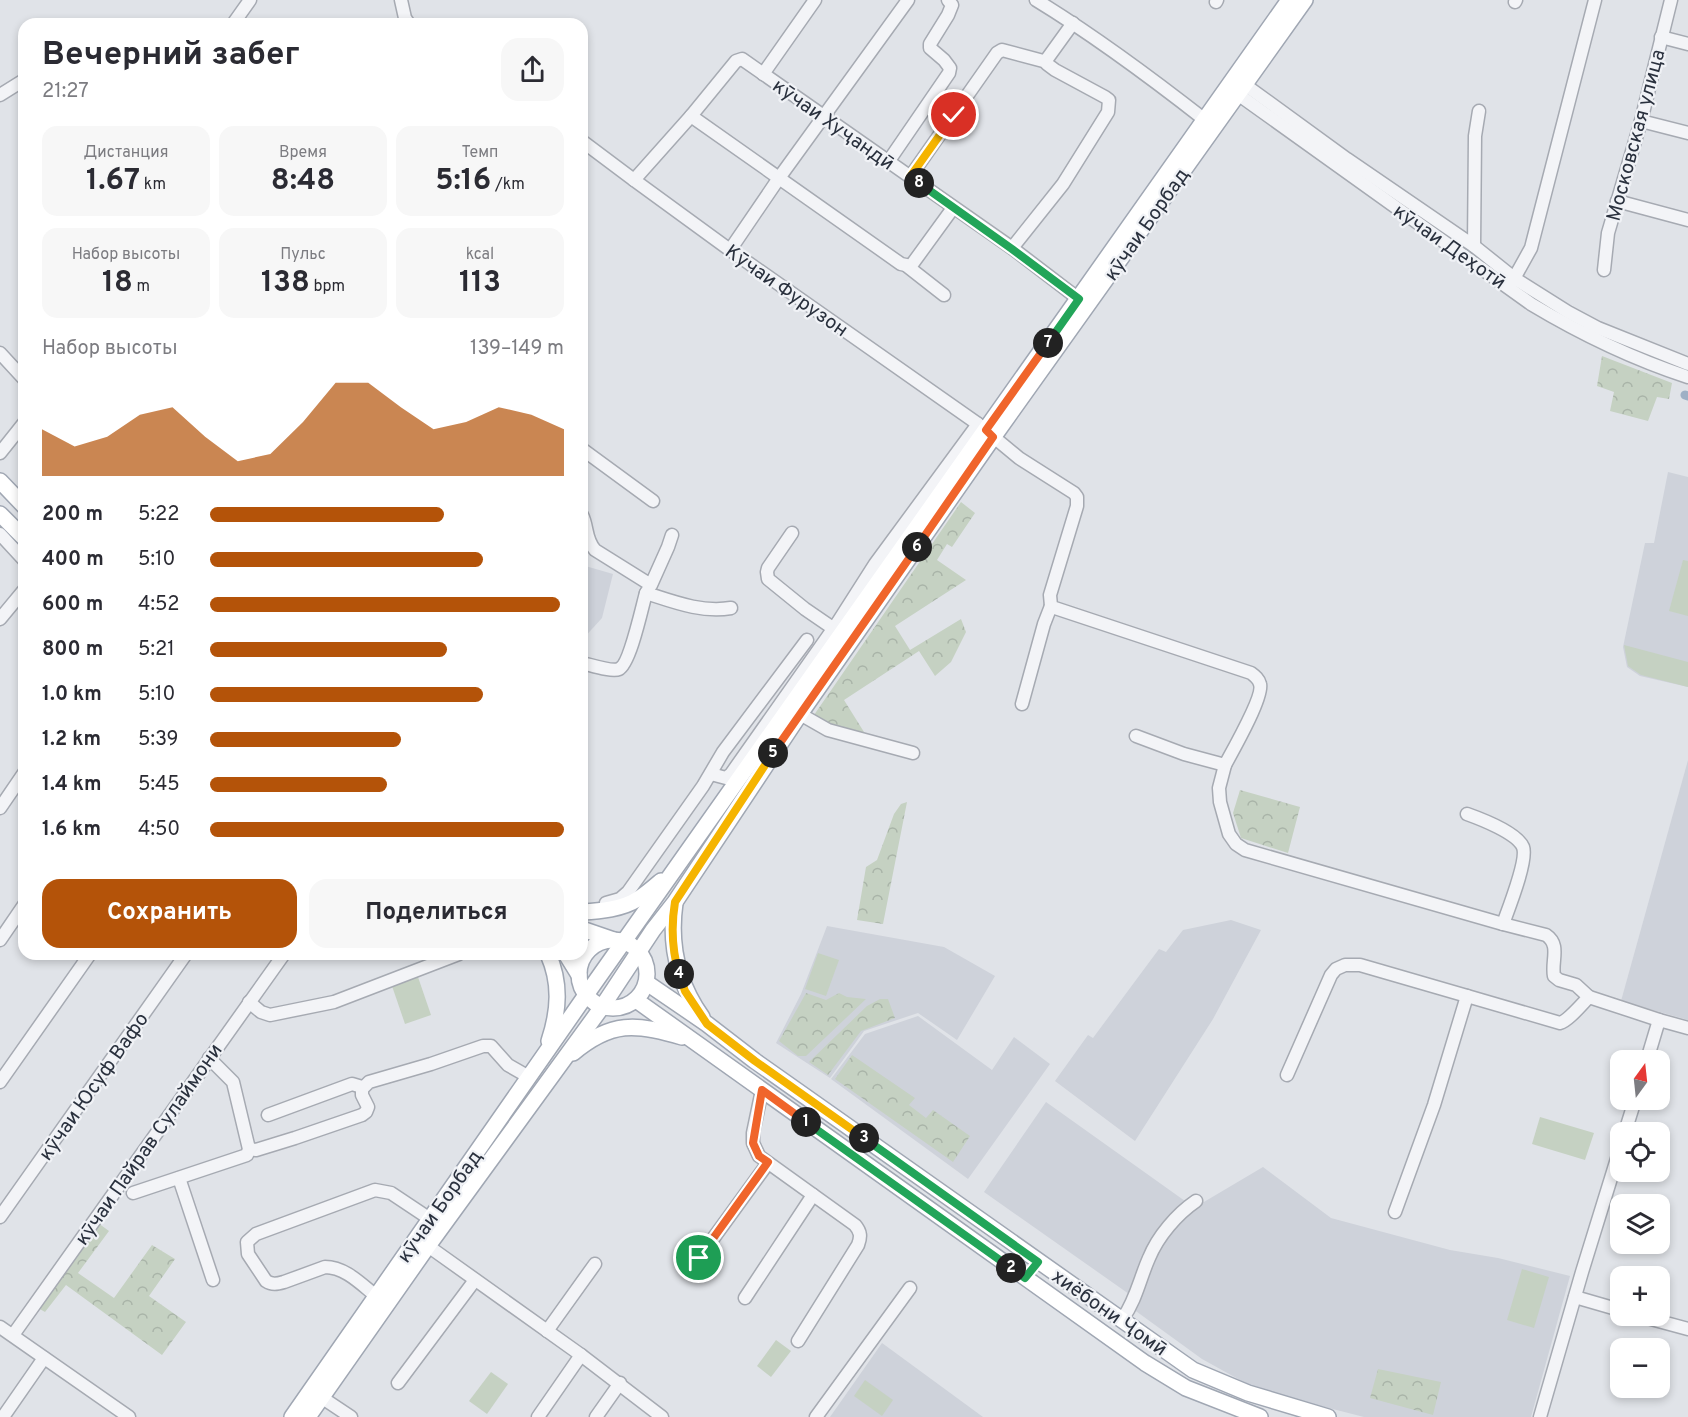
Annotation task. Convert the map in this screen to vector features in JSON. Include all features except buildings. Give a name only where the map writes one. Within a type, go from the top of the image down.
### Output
[{"type":"main road","name":"кӯчаи Борбад","points":[[1084,303],[1205,120],[1237,87],[1289,0]]},
{"type":"main road","name":"кӯчаи Борбад","points":[[292,1417],[543,1058],[619,941],[673,872],[838,631],[986,430],[1084,303],[1237,87],[1305,0]]},
{"type":"main road","name":"кӯчаи Борбад","points":[[308,1417],[675,902],[986,430]]},
{"type":"main road","points":[[0,481],[18,500]]},
{"type":"main road","points":[[0,514],[18,532]]},
{"type":"main road","points":[[588,908],[619,907],[626,900],[638,899],[673,872]]},
{"type":"main road","points":[[675,902],[673,942],[675,960],[685,991],[707,1024]]},
{"type":"main road","points":[[582,960],[579,975],[581,986],[592,1001],[602,1007],[619,1008],[628,1005],[643,992],[647,983],[648,972],[639,951],[619,941],[588,931]]},
{"type":"main road","points":[[588,952],[603,941],[619,941]]},
{"type":"main road","points":[[543,1058],[557,1011],[555,972],[550,960]]},
{"type":"main road","points":[[570,960],[579,975]]},
{"type":"main road","name":"хиёбони Ҷомӣ","points":[[647,983],[1192,1370],[1248,1393],[1328,1417]]},
{"type":"main road","name":"хиёбони Ҷомӣ","points":[[636,1000],[1166,1377],[1205,1396],[1260,1417]]},
{"type":"main road","points":[[559,1065],[586,1043],[603,1034],[628,1026],[653,1028],[697,1042]]},
{"type":"main road","points":[[1025,1278],[1038,1262]]},
{"type":"street","points":[[237,18],[250,0]]},
{"type":"street","points":[[401,0],[405,18]]},
{"type":"street","points":[[763,75],[815,0]]},
{"type":"street","points":[[730,250],[779,178],[908,0]]},
{"type":"street","points":[[888,162],[949,73],[950,68],[944,60],[930,48],[930,44],[952,5],[948,0]]},
{"type":"street","points":[[1036,0],[1128,60],[1205,120]]},
{"type":"street","points":[[1511,283],[1531,248],[1595,0]]},
{"type":"street","name":"Московская улица","points":[[1604,270],[1608,233],[1641,120],[1671,0]]},
{"type":"street","points":[[1047,62],[1073,23]]},
{"type":"street","points":[[1661,37],[1688,44]]},
{"type":"street","points":[[910,177],[997,53],[1002,50],[1047,62],[1055,70],[1105,97],[1109,100],[1108,112],[1063,184],[1012,249]]},
{"type":"street","name":"кӯчаи Хуҷандӣ","points":[[634,180],[738,60],[744,60],[1012,249],[1084,303]]},
{"type":"street","points":[[0,95],[18,84]]},
{"type":"street","name":"кӯчаи Деҳотӣ","points":[[1237,87],[1474,246],[1531,304],[1565,325],[1596,340],[1688,377]]},
{"type":"street","name":"кӯчаи Деҳотӣ","points":[[1237,87],[1511,283],[1598,328],[1688,364]]},
{"type":"street","points":[[1474,246],[1475,136],[1479,111]]},
{"type":"street","points":[[691,116],[907,266],[944,295]]},
{"type":"street","points":[[1641,120],[1688,133]]},
{"type":"street","name":"Кӯчаи Фурузон","points":[[588,146],[730,250],[986,430],[1019,458],[1074,493],[1077,497],[1077,506],[1050,595],[1051,606]]},
{"type":"street","points":[[1617,201],[1688,219]]},
{"type":"street","points":[[907,266],[913,263],[953,208]]},
{"type":"street","points":[[0,353],[18,372]]},
{"type":"street","points":[[0,453],[18,430]]},
{"type":"street","points":[[588,453],[652,501]]},
{"type":"street","points":[[711,774],[726,778],[731,774],[838,631],[805,609],[768,579],[768,567],[792,533]]},
{"type":"street","points":[[0,534],[18,554]]},
{"type":"street","points":[[588,664],[616,670],[621,668],[628,657],[649,589],[672,535]]},
{"type":"street","points":[[588,538],[589,544],[595,550],[649,589],[697,608],[709,610],[731,608]]},
{"type":"street","points":[[0,619],[18,597]]},
{"type":"street","points":[[1022,704],[1051,606],[1251,673],[1256,677],[1261,690],[1254,709],[1225,765],[1219,788],[1220,802],[1229,834],[1236,844],[1245,850],[1546,935],[1554,942],[1552,970],[1554,976],[1559,980],[1576,985],[1589,997],[1688,1028]]},
{"type":"street","points":[[626,900],[711,774],[723,752],[807,640]]},
{"type":"street","points":[[800,714],[828,730],[913,753]]},
{"type":"street","points":[[1136,736],[1184,754],[1225,765]]},
{"type":"street","points":[[0,808],[18,782]]},
{"type":"street","points":[[1467,814],[1496,826],[1520,842],[1523,847],[1524,862],[1503,924]]},
{"type":"street","points":[[0,940],[18,914]]},
{"type":"street","points":[[0,1082],[86,960]]},
{"type":"street","name":"кӯчаи Юсуф Вафо","points":[[0,1217],[182,960]]},
{"type":"street","name":"кӯчаи Пайрав Сулаймони","points":[[13,1335],[280,960]]},
{"type":"street","points":[[249,1002],[261,1012],[270,1015],[334,1002],[443,960]]},
{"type":"street","points":[[1287,1075],[1310,1025],[1324,987],[1336,969],[1345,964],[1360,965],[1560,1023],[1567,1021],[1589,997]]},
{"type":"street","points":[[1395,1212],[1434,1105],[1467,996]]},
{"type":"street","points":[[1650,1050],[1659,1020]]},
{"type":"street","points":[[268,1115],[352,1084],[362,1087],[375,1080],[488,1045],[508,1065],[529,1077]]},
{"type":"street","points":[[133,1193],[247,1155],[249,1149],[233,1082],[209,1058]]},
{"type":"street","points":[[249,1149],[256,1150],[362,1115],[368,1107],[362,1095],[362,1087]]},
{"type":"street","points":[[762,1090],[753,1143],[759,1156],[855,1226],[861,1236],[858,1245],[798,1341]]},
{"type":"street","points":[[699,1258],[768,1162]]},
{"type":"street","points":[[179,1178],[213,1280]]},
{"type":"street","points":[[1540,1417],[1610,1182]]},
{"type":"street","points":[[376,1296],[345,1272],[332,1267],[325,1267],[277,1284],[269,1284],[248,1254],[247,1242],[256,1234],[375,1190],[391,1193],[430,1219]]},
{"type":"street","points":[[745,1298],[813,1195]]},
{"type":"street","points":[[1123,1318],[1130,1308],[1149,1256],[1158,1240],[1184,1209],[1196,1201]]},
{"type":"street","points":[[428,1246],[620,1383],[662,1417]]},
{"type":"street","points":[[547,1331],[595,1264]]},
{"type":"street","points":[[398,1383],[475,1280]]},
{"type":"street","points":[[816,1417],[910,1288]]},
{"type":"street","points":[[1575,1297],[1610,1307]]},
{"type":"street","points":[[1670,1324],[1688,1329]]},
{"type":"street","points":[[0,1327],[129,1417]]},
{"type":"street","points":[[538,1417],[581,1355]]},
{"type":"street","points":[[3,1417],[45,1358]]},
{"type":"street","points":[[596,1417],[620,1383]]},
{"type":"street","points":[[321,1397],[351,1417]]},
{"type":"shaded area","points":[[1668,472],[1688,477],[1688,687],[1640,676],[1627,667],[1623,647],[1645,543],[1654,543]]},
{"type":"shaded area","points":[[588,567],[613,574],[602,618],[588,633]]},
{"type":"shaded area","points":[[1688,760],[1688,1020],[1621,1001]]},
{"type":"shaded area","points":[[1231,920],[1261,930],[1213,1019],[1135,1141],[1055,1081],[1088,1035],[1093,1038],[1159,949],[1166,952],[1183,930]]},
{"type":"shaded area","points":[[827,926],[944,947],[995,976],[957,1040],[918,1013],[864,1031],[830,1078],[776,1043],[801,994]]},
{"type":"shaded area","points":[[918,1016],[992,1070],[1014,1037],[1050,1064],[968,1179],[831,1079],[865,1034]]},
{"type":"shaded area","points":[[1046,1102],[1185,1201],[1144,1255],[1129,1294],[984,1192]]},
{"type":"shaded area","points":[[1263,1167],[1331,1218],[1450,1250],[1498,1258],[1570,1276],[1531,1417],[1364,1417],[1258,1390],[1202,1359],[1133,1309],[1146,1282],[1156,1251],[1187,1212]]},
{"type":"shaded area","points":[[882,1343],[983,1417],[830,1417]]},
{"type":"green space","points":[[1602,356],[1672,383],[1669,399],[1657,397],[1648,421],[1610,411],[1614,392],[1597,386]]},
{"type":"green space","points":[[961,502],[975,513],[952,547],[947,544],[937,560],[966,580],[895,626],[910,650],[961,619],[966,632],[951,662],[935,676],[919,651],[844,700],[864,732],[862,736],[831,725],[814,715]]},
{"type":"green space","points":[[1683,560],[1688,561],[1688,616],[1669,611]]},
{"type":"green space","points":[[1624,645],[1688,662],[1688,687],[1641,675],[1628,666]]},
{"type":"green space","points":[[1240,790],[1300,807],[1288,853],[1241,838],[1233,813]]},
{"type":"green space","points":[[907,802],[883,924],[857,920],[866,867],[877,860],[894,814],[901,804]]},
{"type":"green space","points":[[818,953],[839,960],[826,996],[805,989]]},
{"type":"green space","points":[[418,977],[431,1015],[405,1024],[392,986]]},
{"type":"green space","points":[[806,993],[826,1000],[839,993],[847,997],[866,999],[806,1056],[798,1056],[779,1041]]},
{"type":"green space","points":[[880,999],[888,999],[895,1018],[861,1031],[828,1075],[809,1062],[867,1006]]},
{"type":"green space","points":[[852,1055],[915,1098],[909,1105],[926,1118],[933,1110],[970,1136],[953,1162],[835,1079]]},
{"type":"green space","points":[[1540,1117],[1594,1133],[1585,1160],[1532,1144]]},
{"type":"green space","points":[[98,1223],[109,1231],[78,1273],[114,1298],[152,1245],[175,1259],[149,1296],[186,1322],[162,1355],[66,1285],[45,1312],[38,1308]]},
{"type":"green space","points":[[1522,1269],[1549,1277],[1534,1328],[1507,1320]]},
{"type":"green space","points":[[776,1340],[791,1351],[771,1377],[757,1366]]},
{"type":"green space","points":[[1378,1369],[1441,1382],[1433,1415],[1370,1398]]},
{"type":"green space","points":[[491,1372],[508,1384],[487,1414],[469,1401]]},
{"type":"green space","points":[[865,1380],[893,1400],[882,1416],[854,1396]]},
{"type":"route","points":[[699,1258],[768,1162],[759,1156],[753,1143],[762,1090],[1025,1278],[1038,1262],[755,1061],[707,1024],[685,991],[675,960],[673,942],[675,902],[688,880],[800,714],[993,437],[986,430],[1079,299],[910,177],[954,115]]}]
